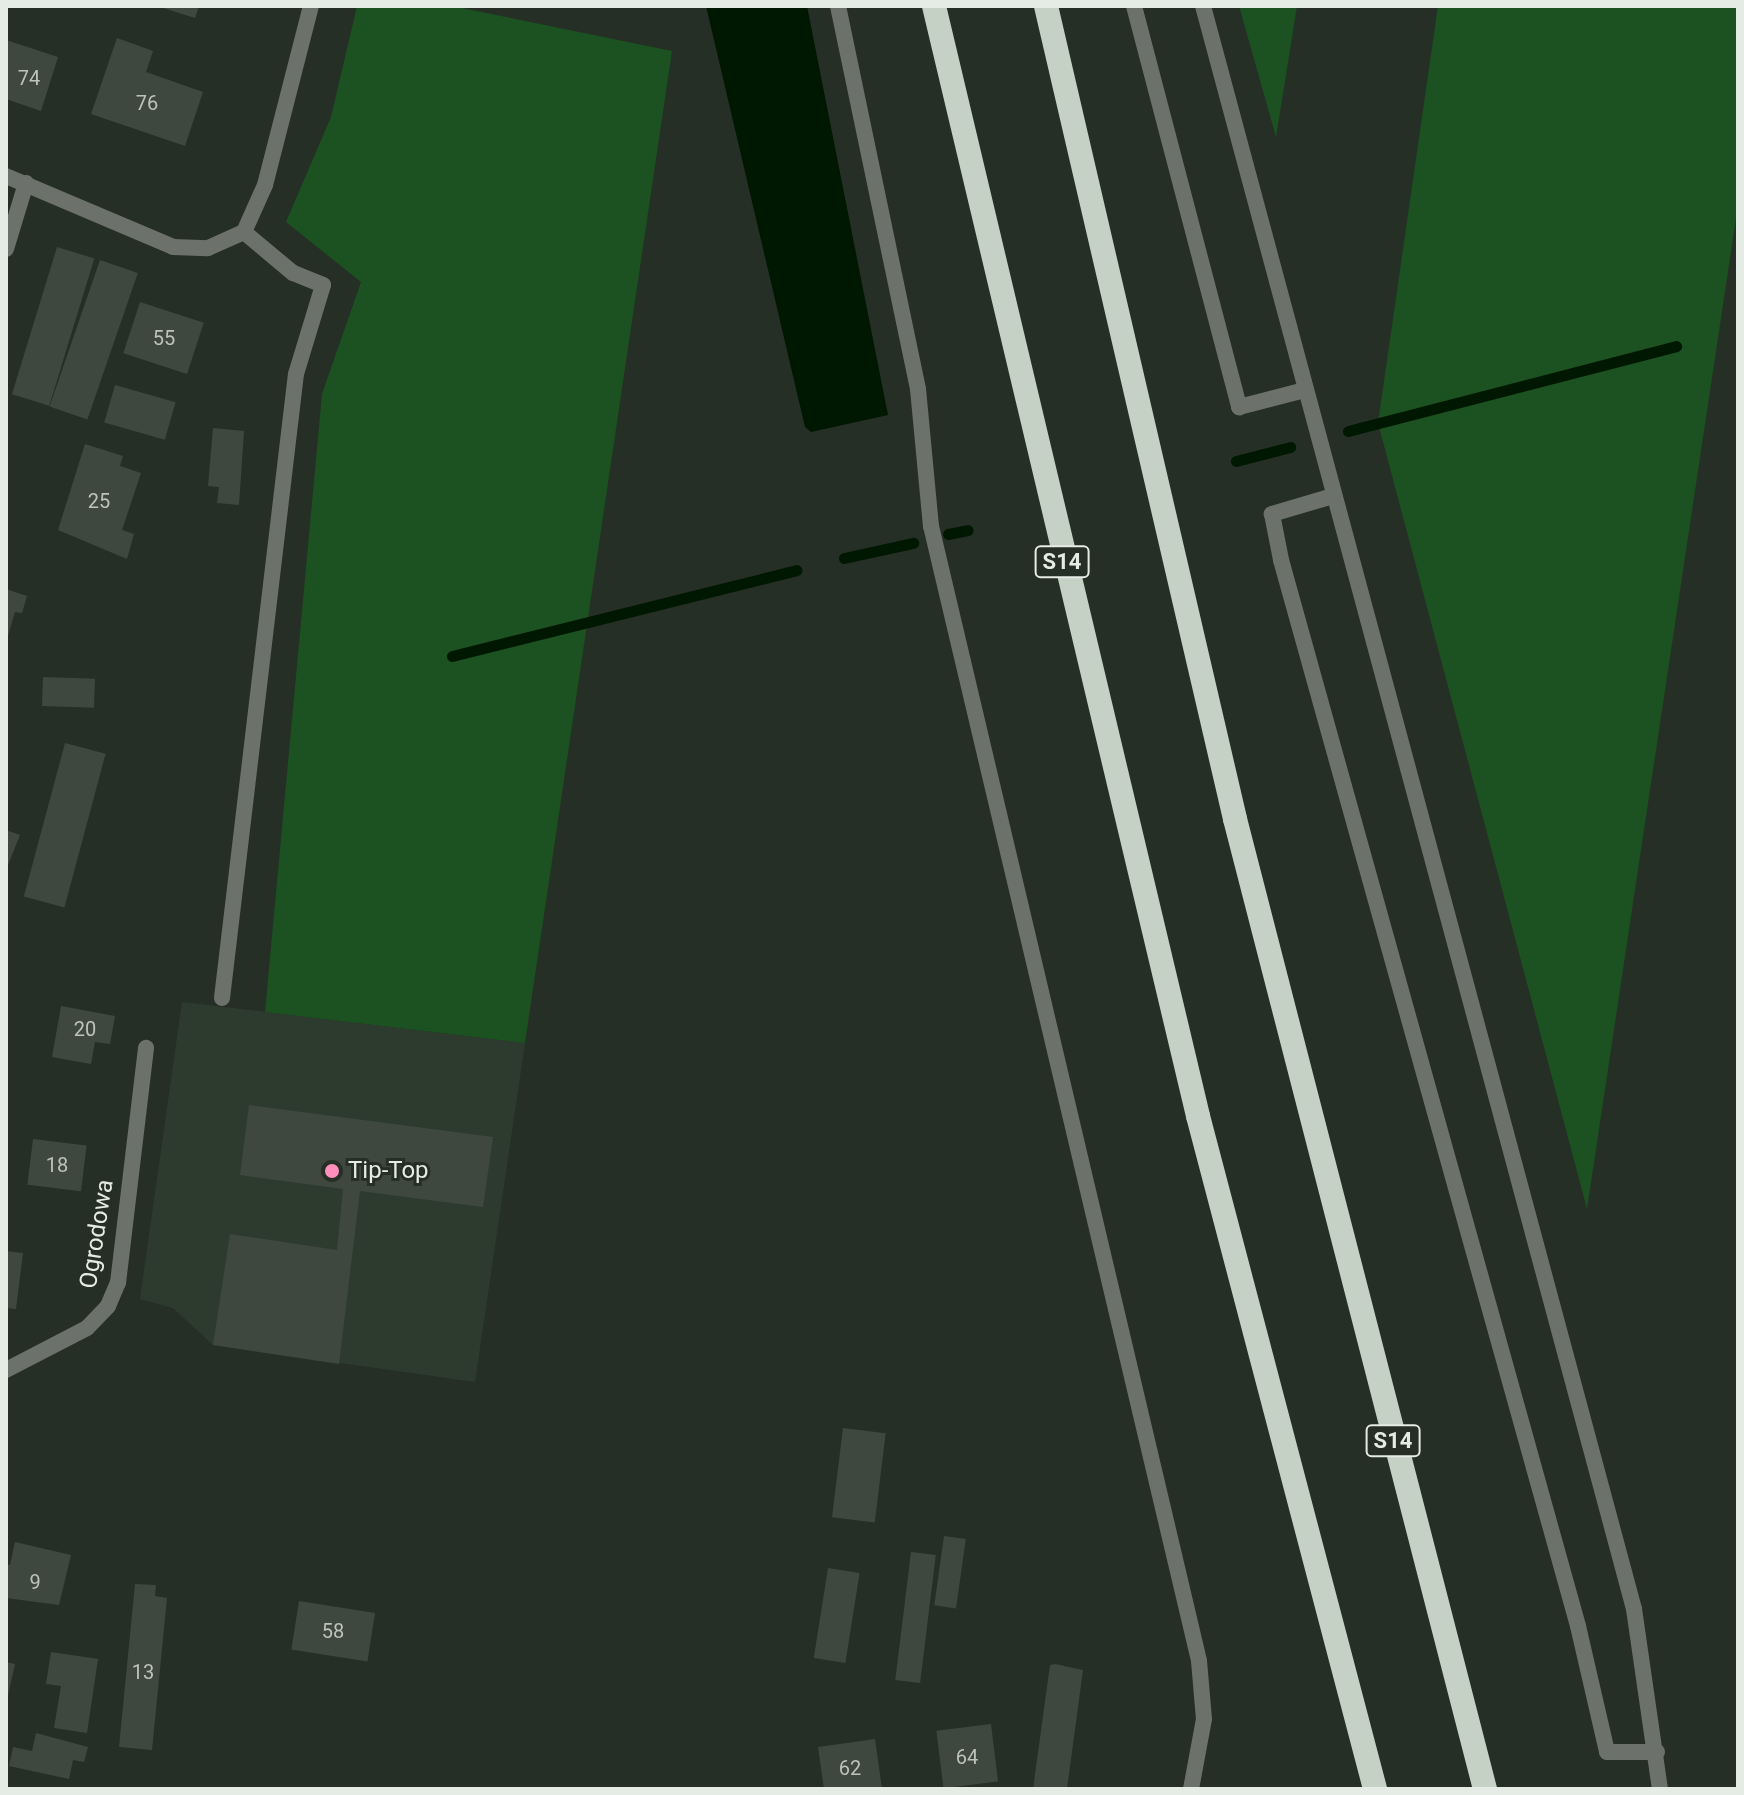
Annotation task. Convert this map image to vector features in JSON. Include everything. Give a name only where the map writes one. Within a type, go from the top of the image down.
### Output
[{"type":"highway","name":"S14","points":[[934,6],[1194,1101],[1375,1789]]},
{"type":"highway","name":"S14","points":[[1046,6],[1235,819],[1485,1789]]},
{"type":"street","points":[[6,176],[173,247],[208,248],[244,232],[265,185],[311,6]]},
{"type":"street","points":[[838,6],[918,389],[931,526],[1199,1661],[1204,1719],[1191,1789]]},
{"type":"street","points":[[1134,6],[1239,407],[1305,390]]},
{"type":"street","points":[[1203,6],[1634,1609],[1660,1789]]},
{"type":"street","points":[[6,249],[26,183]]},
{"type":"street","points":[[222,998],[296,374],[323,285],[293,273],[244,232]]},
{"type":"street","points":[[1333,496],[1272,514],[1281,560],[1578,1626],[1607,1752],[1657,1752]]},
{"type":"street","name":"Ogrodowa","points":[[6,1370],[87,1328],[108,1306],[118,1283],[146,1048]]},
{"type":"shaded area","points":[[706,6],[807,6],[888,415],[811,432],[805,427]]},
{"type":"shaded area","name":"Tip-Top","points":[[182,1002],[525,1043],[475,1382],[213,1345],[173,1308],[140,1299]]},
{"type":"green space","points":[[357,6],[452,6],[672,51],[525,1043],[265,1012],[322,394],[361,282],[286,222],[331,117]]},
{"type":"green space","points":[[1239,6],[1297,6],[1276,137]]},
{"type":"green space","points":[[1438,6],[1738,6],[1738,205],[1587,1209],[1378,423]]},
{"type":"building","points":[[157,6],[199,6],[195,18]]},
{"type":"building","points":[[117,38],[153,51],[146,72],[203,92],[185,146],[91,114]]},
{"type":"building","points":[[6,40],[58,57],[41,111],[6,99]]},
{"type":"building","points":[[57,247],[94,258],[49,406],[12,394]]},
{"type":"building","points":[[100,260],[138,273],[87,420],[50,407]]},
{"type":"building","points":[[140,302],[204,323],[187,374],[123,353]]},
{"type":"building","points":[[115,385],[176,402],[165,440],[104,422]]},
{"type":"building","points":[[213,428],[244,431],[239,505],[217,503],[219,487],[208,486]]},
{"type":"building","points":[[85,444],[123,456],[120,466],[141,473],[122,530],[134,534],[127,559],[58,530]]},
{"type":"building","points":[[6,589],[27,596],[22,613],[15,612],[7,639]]},
{"type":"building","points":[[43,677],[95,679],[94,708],[42,706]]},
{"type":"building","points":[[65,743],[106,754],[64,907],[24,897]]},
{"type":"building","points":[[6,830],[20,835],[6,870]]},
{"type":"building","points":[[61,1006],[115,1016],[110,1044],[95,1042],[91,1064],[52,1057]]},
{"type":"building","points":[[249,1105],[493,1137],[483,1207],[360,1191],[339,1364],[213,1345],[230,1234],[337,1250],[343,1189],[240,1175]]},
{"type":"building","points":[[33,1139],[87,1146],[81,1191],[27,1185]]},
{"type":"building","points":[[6,1251],[23,1253],[16,1309],[6,1308]]},
{"type":"building","points":[[843,1428],[886,1433],[875,1523],[832,1517]]},
{"type":"building","points":[[944,1536],[966,1539],[956,1608],[934,1605]]},
{"type":"building","points":[[15,1542],[71,1555],[59,1605],[6,1598],[6,1564],[10,1565]]},
{"type":"building","points":[[911,1552],[936,1555],[920,1683],[895,1680]]},
{"type":"building","points":[[828,1568],[860,1573],[845,1663],[814,1658]]},
{"type":"building","points":[[135,1584],[156,1585],[155,1596],[167,1598],[152,1750],[119,1747]]},
{"type":"building","points":[[299,1601],[375,1613],[367,1661],[291,1649]]},
{"type":"building","points":[[51,1652],[98,1659],[87,1733],[54,1728],[61,1686],[46,1684]]},
{"type":"building","points":[[6,1662],[15,1664],[7,1700],[6,1700]]},
{"type":"building","points":[[1050,1665],[1083,1670],[1067,1789],[1033,1789]]},
{"type":"building","points":[[991,1724],[998,1782],[943,1788],[936,1731]]},
{"type":"building","points":[[36,1733],[88,1747],[84,1762],[73,1760],[69,1779],[9,1766],[13,1747],[32,1751]]},
{"type":"building","points":[[875,1739],[882,1789],[824,1789],[818,1747]]},
{"type":"waterway","points":[[1348,431],[1676,346]]},
{"type":"waterway","points":[[1236,461],[1290,447]]},
{"type":"waterway","points":[[948,534],[968,530]]},
{"type":"waterway","points":[[844,558],[913,543]]},
{"type":"waterway","points":[[452,656],[796,570]]},
{"type":"place","name":"Tip-Top","points":[[332,1171]]}]
